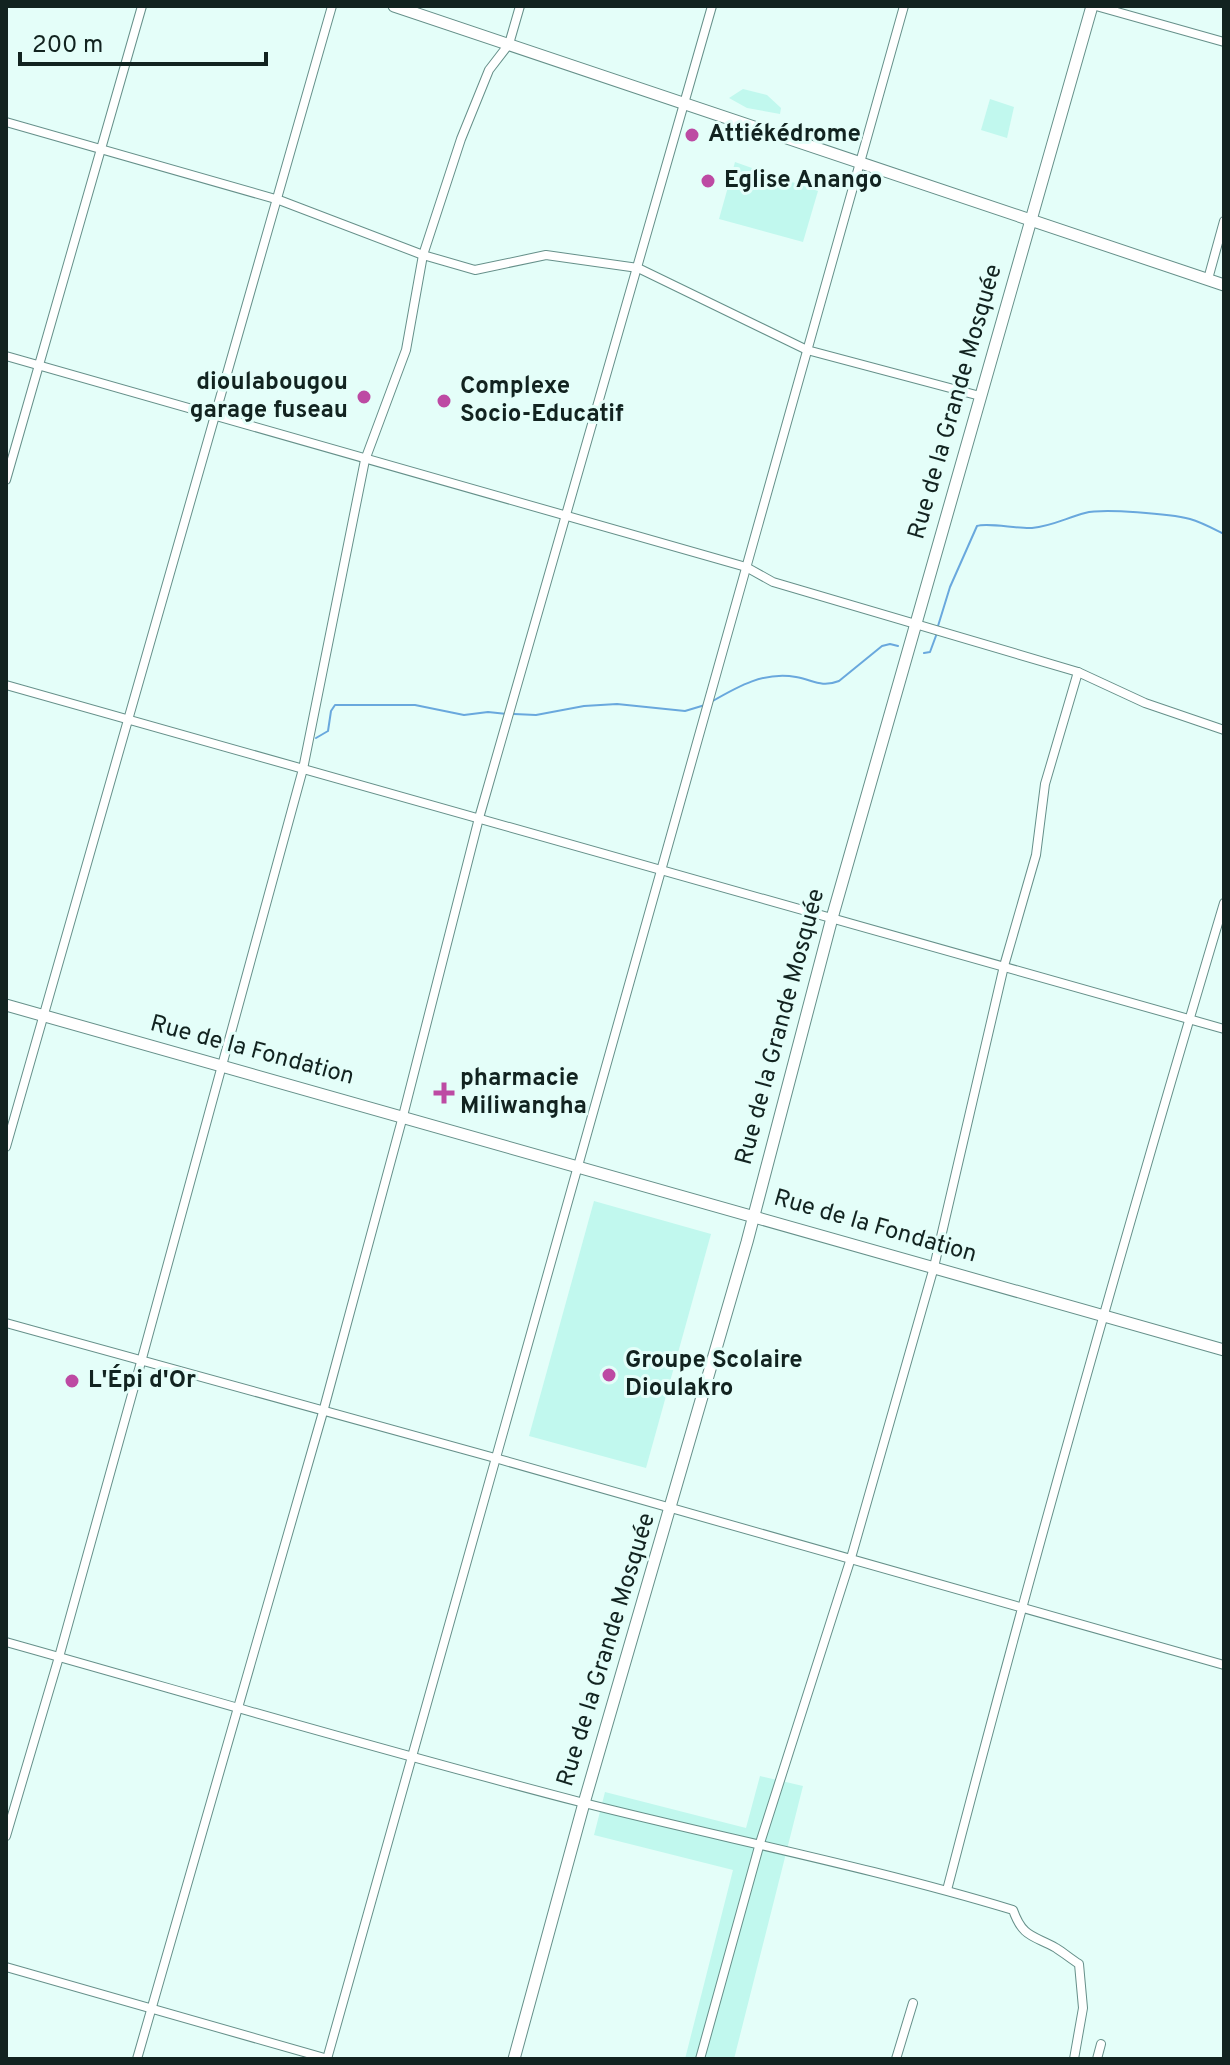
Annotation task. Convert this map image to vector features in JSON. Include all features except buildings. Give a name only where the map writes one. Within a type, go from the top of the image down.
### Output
[{"type":"street","points":[[6,480],[142,6]]},
{"type":"street","points":[[6,1147],[332,6]]},
{"type":"street","points":[[394,6],[1224,285]]},
{"type":"street","points":[[6,1836],[59,1657],[303,769],[365,460],[406,350],[423,255],[467,125],[489,70],[509,44],[520,6]]},
{"type":"street","points":[[137,2059],[323,1412],[479,818],[712,6]]},
{"type":"street","points":[[6,1967],[327,2059],[904,6]]},
{"type":"street","points":[[1094,6],[1224,42]]},
{"type":"street","name":"Rue de la Grande Mosquée","points":[[514,2059],[584,1803],[754,1216],[832,918],[1094,6]]},
{"type":"street","points":[[6,122],[279,200],[423,255],[475,270],[546,255],[638,268],[807,350],[980,396]]},
{"type":"street","points":[[1208,279],[1224,221]]},
{"type":"street","points":[[6,356],[746,567],[773,582],[1078,672],[1145,703],[1224,730]]},
{"type":"street","points":[[700,2059],[760,1843],[851,1558],[934,1267],[1004,966],[1036,855],[1045,784],[1078,672]]},
{"type":"street","points":[[6,685],[1224,1029]]},
{"type":"street","points":[[947,1890],[1101,1317],[1224,903]]},
{"type":"street","name":"Rue de la Fondation","points":[[6,1005],[1224,1350]]},
{"type":"street","points":[[6,1323],[1224,1665]]},
{"type":"street","points":[[6,1642],[584,1803],[760,1843],[947,1890],[1013,1910],[1029,1937],[1056,1948],[1079,1964],[1083,2008],[1074,2059]]},
{"type":"street","points":[[896,2059],[913,2003]]},
{"type":"street","points":[[1097,2059],[1101,2044]]},
{"type":"shaded area","points":[[743,89],[767,95],[781,108],[780,114],[747,108],[729,98]]},
{"type":"shaded area","points":[[990,99],[1014,107],[1007,138],[981,130]]},
{"type":"shaded area","points":[[735,162],[818,191],[803,242],[719,219]]},
{"type":"shaded area","name":"Groupe Scolaire Dioulakro","points":[[594,1201],[711,1234],[646,1468],[529,1436]]},
{"type":"shaded area","points":[[760,1776],[803,1786],[734,2059],[685,2059],[733,1870],[594,1835],[605,1792],[746,1828]]},
{"type":"waterway","points":[[938,626],[950,587],[977,526],[1032,528],[1085,513],[1121,511],[1190,519],[1224,534]]},
{"type":"waterway","points":[[924,653],[930,652],[937,633]]},
{"type":"waterway","points":[[711,702],[741,686],[773,676],[833,683],[882,646],[898,646]]},
{"type":"waterway","points":[[514,714],[536,715],[584,706],[617,704],[685,711],[705,705]]},
{"type":"waterway","points":[[316,738],[328,731],[335,705],[415,705],[464,715],[488,712],[507,714]]},
{"type":"place","name":"Attiékédrome","points":[[692,135]]},
{"type":"place","name":"Eglise Anango","points":[[708,181]]},
{"type":"place","name":"dioulabougou garage fuseau","points":[[364,397]]},
{"type":"place","name":"Complexe Socio-Educatif","points":[[444,401]]},
{"type":"place","name":"pharmacie Miliwangha","points":[[444,1093]]},
{"type":"place","name":"Groupe Scolaire Dioulakro","points":[[609,1375]]},
{"type":"place","name":"L'Épi d'Or","points":[[72,1381]]}]
